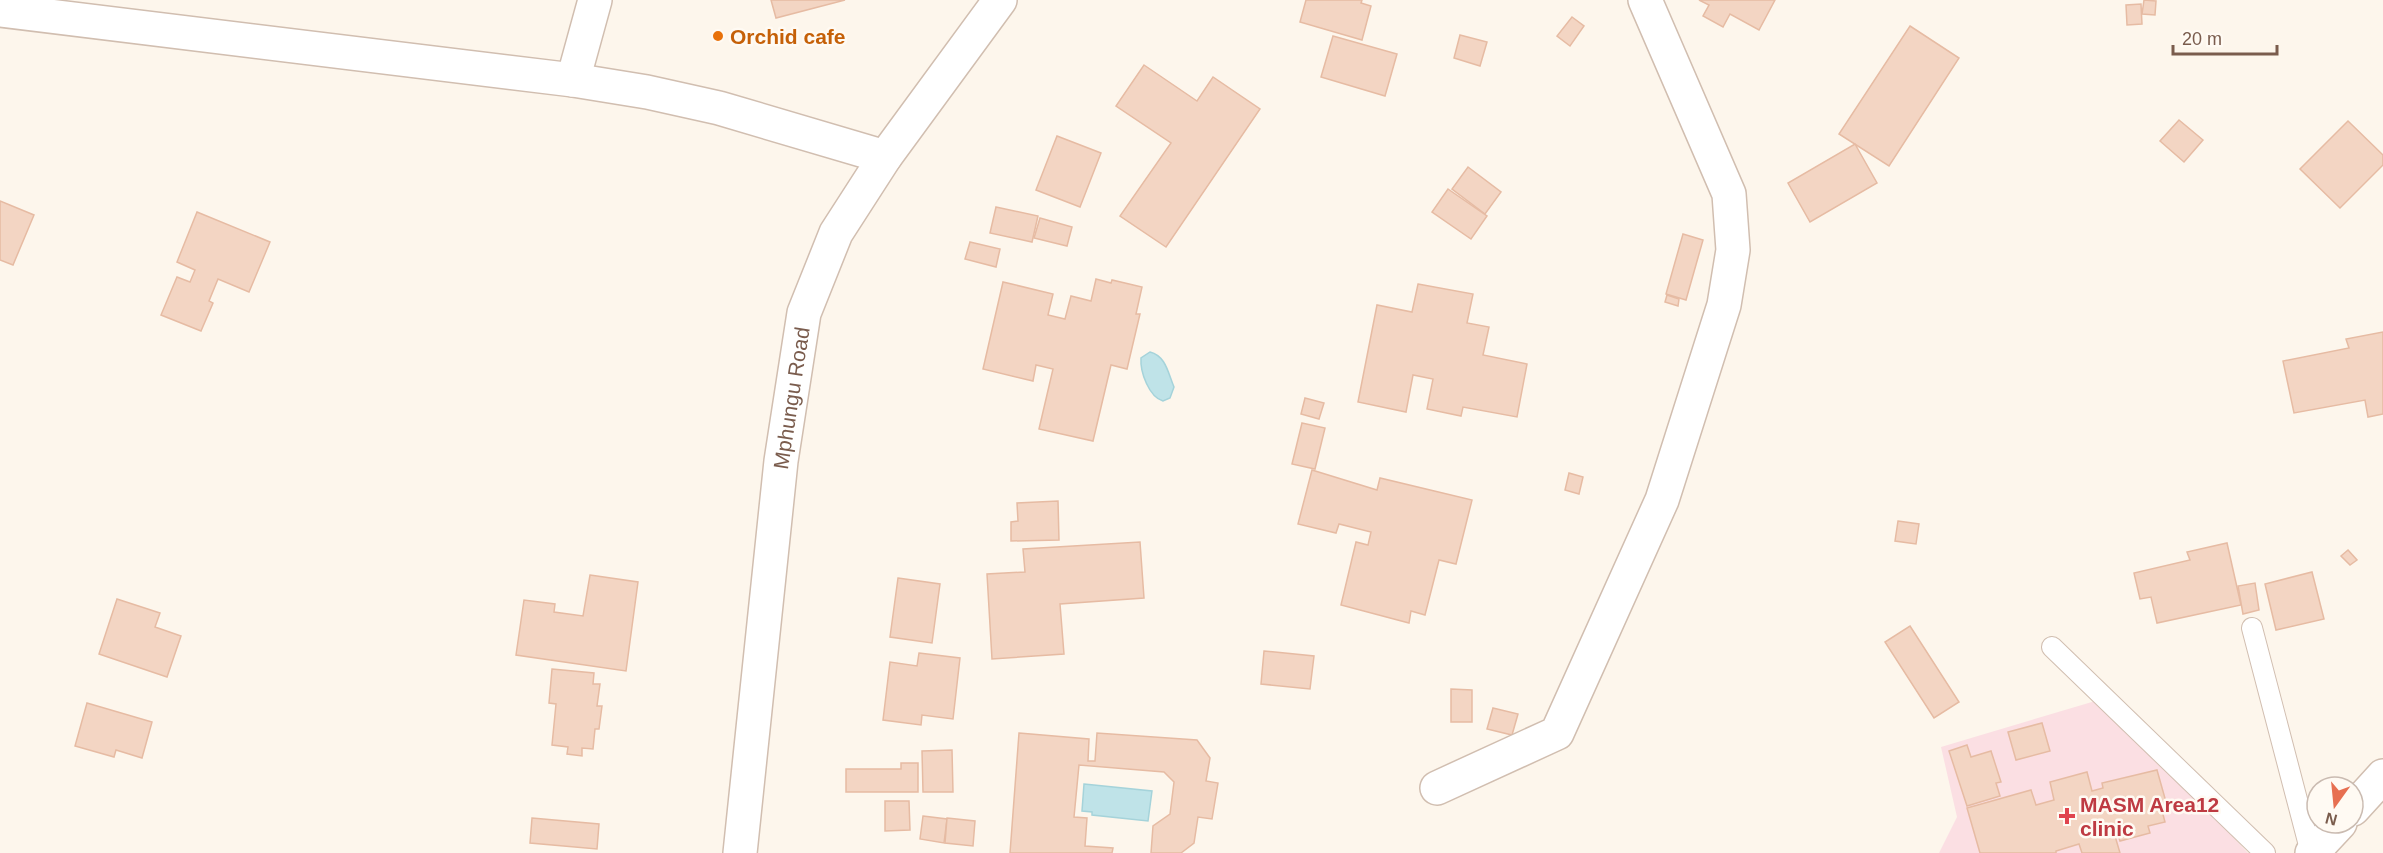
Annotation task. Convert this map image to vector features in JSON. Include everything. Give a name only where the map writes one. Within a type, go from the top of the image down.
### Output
[{"type":"street","points":[[573,80],[595,0]]},
{"type":"street","name":"Mphungu Road","points":[[740,853],[781,461],[804,313],[836,233],[885,157],[1000,0]]},
{"type":"street","points":[[1437,788],[1557,733],[1662,500],[1724,304],[1733,250],[1729,194],[1645,0]]},
{"type":"street","points":[[0,10],[573,80],[719,108],[885,157]]},
{"type":"street","points":[[2365,795],[2383,776]]},
{"type":"street","points":[[2312,853],[2329,835]]},
{"type":"lane","points":[[2252,628],[2312,853]]},
{"type":"lane","points":[[2052,647],[2265,853]]},
{"type":"shaded area","points":[[2102,699],[2248,853],[1939,853],[1957,817],[1941,747]]},
{"type":"water","points":[[1150,352],[1163,361],[1174,387],[1170,398],[1163,401],[1154,395],[1146,383],[1142,370],[1141,358]]},
{"type":"water","points":[[1084,784],[1152,791],[1148,821],[1092,815],[1092,812],[1082,811]]},
{"type":"building","points":[[771,0],[845,0],[776,18]]},
{"type":"building","points":[[1306,0],[1362,0],[1361,3],[1371,6],[1362,40],[1300,22]]},
{"type":"building","points":[[1699,0],[1775,0],[1759,30],[1730,14],[1723,27],[1703,16],[1709,5]]},
{"type":"building","points":[[2144,0],[2156,1],[2155,15],[2142,14]]},
{"type":"building","points":[[2141,4],[2142,24],[2127,25],[2126,5]]},
{"type":"building","points":[[1572,17],[1584,26],[1570,46],[1557,36]]},
{"type":"building","points":[[1910,26],[1959,58],[1889,166],[1839,134]]},
{"type":"building","points":[[1460,35],[1487,42],[1480,66],[1454,58]]},
{"type":"building","points":[[1333,36],[1397,54],[1385,96],[1321,77]]},
{"type":"building","points":[[1144,65],[1197,101],[1213,77],[1260,109],[1166,247],[1120,216],[1171,143],[1116,106]]},
{"type":"building","points":[[2179,120],[2203,140],[2184,162],[2160,141]]},
{"type":"building","points":[[2348,121],[2383,155],[2383,165],[2340,208],[2300,169]]},
{"type":"building","points":[[1057,136],[1101,153],[1080,207],[1036,190]]},
{"type":"building","points":[[1855,144],[1877,183],[1810,222],[1788,183]]},
{"type":"building","points":[[1468,167],[1501,192],[1485,214],[1452,189]]},
{"type":"building","points":[[1448,189],[1487,216],[1471,239],[1432,212]]},
{"type":"building","points":[[0,201],[34,215],[13,265],[0,260]]},
{"type":"building","points":[[996,207],[1038,216],[1032,242],[990,233]]},
{"type":"building","points":[[197,212],[270,242],[249,292],[218,279],[209,301],[213,303],[201,331],[161,315],[177,277],[190,282],[195,270],[177,262]]},
{"type":"building","points":[[1040,218],[1072,227],[1067,246],[1034,238]]},
{"type":"building","points":[[1683,234],[1703,240],[1686,300],[1666,294]]},
{"type":"building","points":[[970,242],[1000,249],[996,267],[965,259]]},
{"type":"building","points":[[1096,279],[1142,287],[1136,314],[1140,314],[1127,369],[1111,365],[1093,441],[1039,429],[1053,369],[1036,365],[1033,381],[983,369],[1003,282],[1053,294],[1048,315],[1065,319],[1071,296],[1091,301]]},
{"type":"building","points":[[1418,284],[1473,294],[1467,323],[1489,327],[1483,355],[1527,364],[1517,417],[1463,407],[1461,416],[1427,409],[1433,379],[1413,375],[1406,412],[1358,402],[1377,305],[1412,312]]},
{"type":"building","points":[[1667,295],[1679,299],[1678,306],[1665,302]]},
{"type":"building","points":[[2383,332],[2383,414],[2368,417],[2365,400],[2294,413],[2283,361],[2349,348],[2346,339]]},
{"type":"building","points":[[1305,398],[1324,403],[1319,419],[1301,414]]},
{"type":"building","points":[[1302,423],[1325,428],[1315,469],[1292,464]]},
{"type":"building","points":[[1312,470],[1377,490],[1380,478],[1472,500],[1456,564],[1439,560],[1425,615],[1411,611],[1409,623],[1341,605],[1356,542],[1368,545],[1371,532],[1339,524],[1336,533],[1298,524]]},
{"type":"building","points":[[1569,473],[1583,477],[1579,494],[1565,490]]},
{"type":"building","points":[[1058,501],[1059,540],[1011,541],[1011,522],[1018,521],[1017,503]]},
{"type":"building","points":[[1898,521],[1919,524],[1916,544],[1895,541]]},
{"type":"building","points":[[1140,542],[1144,598],[1060,604],[1064,654],[992,659],[987,574],[1025,572],[1023,549]]},
{"type":"building","points":[[2227,543],[2241,605],[2157,623],[2151,597],[2140,599],[2134,573],[2190,560],[2187,552]]},
{"type":"building","points":[[2348,550],[2357,560],[2350,565],[2341,556]]},
{"type":"building","points":[[2312,572],[2324,619],[2276,630],[2265,584]]},
{"type":"building","points":[[590,575],[638,582],[626,671],[516,655],[524,600],[555,604],[554,612],[583,616]]},
{"type":"building","points":[[898,578],[940,584],[932,643],[890,637]]},
{"type":"building","points":[[2255,583],[2259,610],[2243,614],[2238,586]]},
{"type":"building","points":[[117,599],[160,613],[155,627],[181,636],[167,677],[99,654]]},
{"type":"building","points":[[1910,626],[1959,702],[1934,718],[1885,642]]},
{"type":"building","points":[[1264,651],[1314,656],[1310,689],[1261,684]]},
{"type":"building","points":[[919,653],[960,658],[953,719],[922,715],[921,725],[883,720],[890,662],[917,666]]},
{"type":"building","points":[[552,669],[594,673],[593,684],[600,684],[597,706],[602,706],[599,729],[595,729],[593,749],[582,748],[582,756],[567,754],[568,747],[552,745],[556,704],[549,703]]},
{"type":"building","points":[[1451,689],[1472,690],[1472,722],[1451,722]]},
{"type":"building","points":[[87,703],[152,722],[142,758],[116,750],[114,757],[75,746]]},
{"type":"building","points":[[1493,708],[1518,714],[1512,735],[1487,729]]},
{"type":"building","points":[[2042,723],[2050,751],[2016,760],[2008,732]]},
{"type":"building","points":[[1019,733],[1089,739],[1088,761],[1095,761],[1097,733],[1197,740],[1210,758],[1206,781],[1218,783],[1212,819],[1198,817],[1194,843],[1181,853],[1151,853],[1153,826],[1170,814],[1174,782],[1164,772],[1079,765],[1074,817],[1087,818],[1085,846],[1113,848],[1112,853],[1010,853]]},
{"type":"building","points":[[1967,745],[1971,757],[1991,751],[2001,782],[1996,783],[2000,796],[1967,806],[1949,751]]},
{"type":"building","points":[[952,750],[953,792],[923,792],[922,751]]},
{"type":"building","points":[[901,763],[918,763],[918,792],[846,792],[846,769],[901,769]]},
{"type":"building","name":"MASM Area12 clinic","points":[[2157,770],[2168,809],[2162,811],[2165,822],[2148,826],[2150,833],[2120,841],[2118,835],[2115,836],[2120,853],[2082,853],[2079,844],[2056,851],[2056,853],[1980,853],[1967,808],[2031,790],[2036,805],[2054,800],[2050,782],[2087,772],[2092,791],[2103,788],[2102,783]]},
{"type":"building","points":[[885,801],[909,801],[910,830],[885,831]]},
{"type":"building","points":[[923,816],[947,819],[944,843],[920,839]]},
{"type":"building","points":[[532,818],[599,824],[597,849],[530,843]]},
{"type":"building","points":[[947,818],[975,821],[973,846],[945,843]]},
{"type":"place","name":"Orchid cafe","points":[[718,36]]},
{"type":"place","name":"MASM Area12 clinic","points":[[2067,816]]}]
